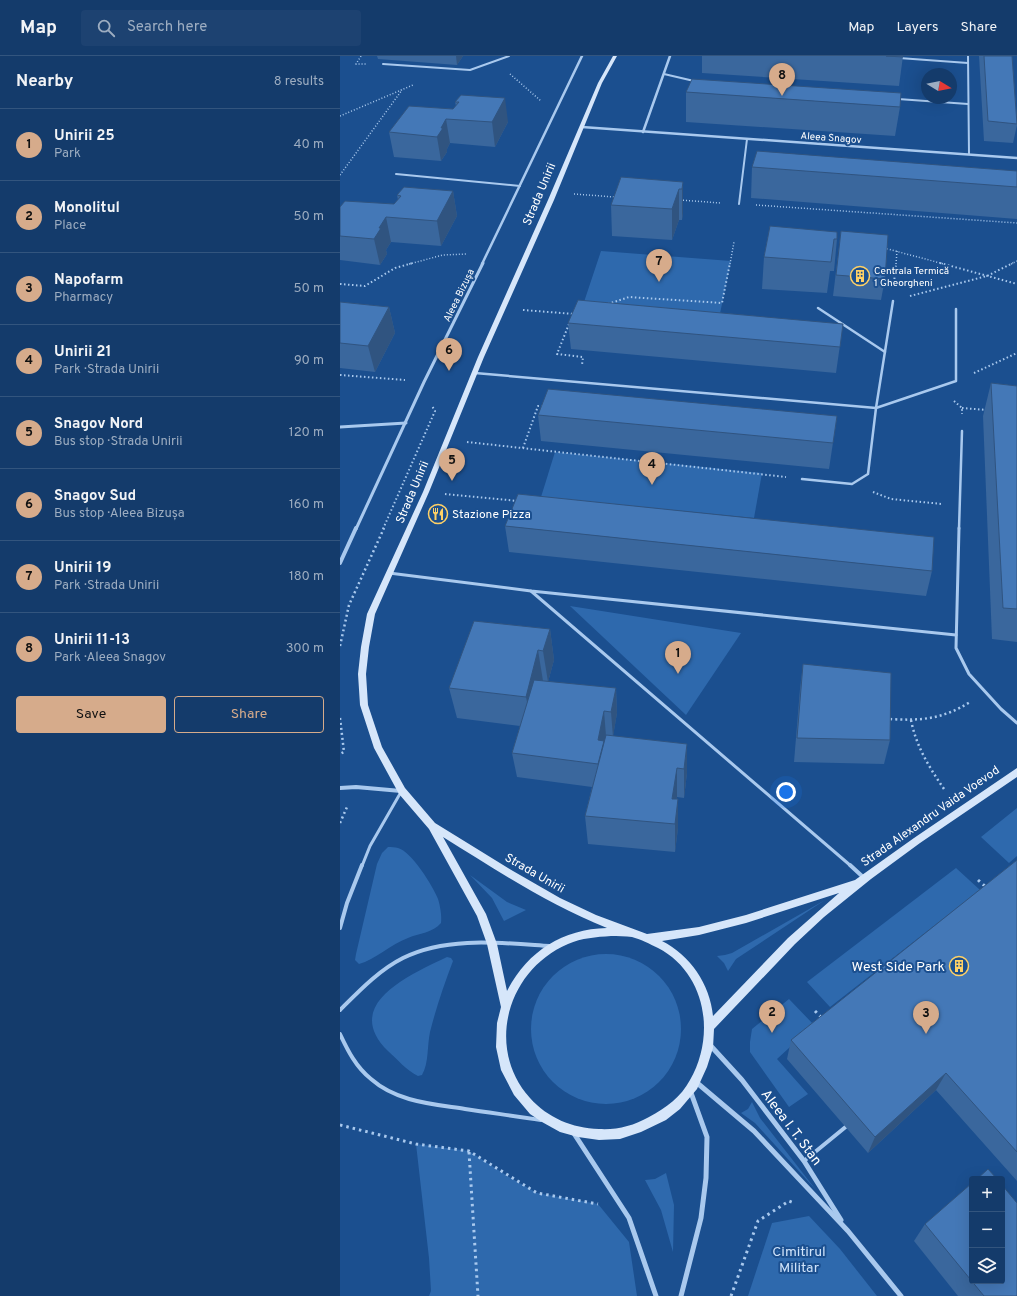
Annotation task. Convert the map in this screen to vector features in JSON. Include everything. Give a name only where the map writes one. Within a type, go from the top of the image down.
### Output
[{"type":"main road","name":"Strada Unirii","points":[[504,1006],[492,944],[481,914],[432,826],[402,791],[389,770],[370,726],[364,705],[362,674],[365,647],[371,614],[426,492],[481,357],[600,83],[615,56]]},
{"type":"main road","name":"Strada Alexandru Vaida Voevod","points":[[710,1026],[799,934],[820,914],[861,880],[1017,772]]},
{"type":"main road","name":"Strada Unirii","points":[[432,826],[475,851],[494,865],[558,902],[630,932],[649,938],[679,956],[690,968],[705,994],[710,1026],[709,1044],[704,1063],[693,1086],[681,1101],[656,1120],[633,1130],[603,1136],[573,1132],[546,1120],[525,1102],[510,1079],[504,1062],[501,1043],[501,1024],[504,1006],[512,987],[523,973],[537,958],[553,946],[572,937],[591,932],[611,930],[630,932]]},
{"type":"main road","name":"Strada Alexandru Vaida Voevod","points":[[649,938],[699,931],[746,919],[861,880]]},
{"type":"street","name":"Aleea Bizușa","points":[[340,563],[424,382],[488,253],[582,56]]},
{"type":"street","points":[[643,132],[670,56]]},
{"type":"street","name":"Aleea Snagov","points":[[582,127],[1017,158]]},
{"type":"street","points":[[340,427],[406,423]]},
{"type":"street","points":[[340,788],[356,787],[402,791]]},
{"type":"street","name":"Aleea I. T. Stan","points":[[709,1044],[742,1080],[804,1161],[848,1231]]},
{"type":"street","points":[[681,1296],[701,1218],[706,1178],[707,1137],[693,1086]]},
{"type":"street","name":"Aleea I. T. Stan","points":[[693,1086],[754,1131],[848,1231],[900,1296]]},
{"type":"street","points":[[573,1132],[629,1218],[656,1296]]},
{"type":"lane","points":[[383,64],[470,70],[508,56]]},
{"type":"lane","points":[[968,56],[969,154]]},
{"type":"lane","points":[[894,58],[968,63]]},
{"type":"lane","points":[[664,74],[695,81]]},
{"type":"lane","points":[[898,99],[968,104]]},
{"type":"lane","points":[[739,204],[747,139]]},
{"type":"lane","points":[[396,174],[520,186]]},
{"type":"lane","points":[[802,479],[852,484],[868,474],[876,408],[893,301]]},
{"type":"lane","points":[[818,308],[885,352]]},
{"type":"lane","points":[[475,373],[876,408],[956,381],[956,308]]},
{"type":"lane","points":[[962,431],[956,648],[969,674],[1001,709],[1017,723]]},
{"type":"lane","points":[[389,573],[531,591],[956,635]]},
{"type":"lane","points":[[531,591],[861,880]]},
{"type":"lane","points":[[340,928],[347,903],[370,846],[402,791]]},
{"type":"lane","points":[[340,1010],[373,978],[408,957],[427,949],[477,944],[553,946]]},
{"type":"lane","points":[[340,1034],[353,1061],[363,1073],[379,1086],[399,1095],[428,1104],[546,1120]]},
{"type":"lane","points":[[804,1161],[855,1120]]},
{"type":"path","points":[[495,61],[555,113]]},
{"type":"path","points":[[340,116],[449,69]]},
{"type":"path","points":[[340,175],[402,89]]},
{"type":"path","points":[[567,194],[622,197]]},
{"type":"path","points":[[676,200],[1017,223]]},
{"type":"path","points":[[602,306],[629,297],[722,303],[734,242]]},
{"type":"path","points":[[881,247],[1017,284]]},
{"type":"path","points":[[897,251],[893,301],[987,276],[1017,261]]},
{"type":"path","points":[[340,284],[365,286],[395,268],[443,254],[488,253]]},
{"type":"path","points":[[519,310],[574,314],[581,312]]},
{"type":"path","points":[[956,381],[1017,353]]},
{"type":"path","points":[[340,375],[424,382]]},
{"type":"path","points":[[939,387],[962,408],[994,411]]},
{"type":"path","points":[[962,408],[962,431]]},
{"type":"path","points":[[467,442],[802,479]]},
{"type":"path","points":[[852,484],[891,499],[960,506]]},
{"type":"path","points":[[340,646],[349,604],[401,490]]},
{"type":"path","points":[[445,494],[524,501]]},
{"type":"path","points":[[890,719],[924,720],[943,716],[956,711],[973,700],[983,689]]},
{"type":"path","points":[[340,718],[344,752],[340,754]]},
{"type":"path","points":[[911,720],[912,731],[923,759],[944,789]]},
{"type":"path","points":[[340,823],[348,802]]},
{"type":"path","points":[[978,880],[987,888]]},
{"type":"path","points":[[815,1010],[824,1019]]},
{"type":"path","points":[[340,1125],[416,1144],[469,1151],[508,1177],[537,1193],[598,1204],[602,1210]]},
{"type":"path","points":[[469,1151],[478,1296]]},
{"type":"path","points":[[731,1296],[758,1221],[789,1201],[802,1205]]},
{"type":"green space","points":[[601,251],[731,261],[718,323],[581,311]]},
{"type":"green space","points":[[555,452],[762,473],[754,518],[541,497]]},
{"type":"green space","points":[[570,606],[741,633],[686,715]]},
{"type":"green space","points":[[1017,808],[1017,856],[1009,863],[981,837]]},
{"type":"green space","points":[[388,847],[397,848],[409,855],[421,870],[438,899],[441,911],[441,923],[434,929],[412,936],[359,964],[355,960],[356,954],[377,864],[382,853]]},
{"type":"green space","points":[[956,868],[980,890],[830,1007],[807,982]]},
{"type":"green space","points":[[470,875],[507,902],[526,910],[504,921],[492,898]]},
{"type":"green space","points":[[825,900],[736,959],[728,971],[724,963],[717,956],[732,953]]},
{"type":"green space","points":[[599,954],[613,954],[628,957],[641,963],[654,971],[664,981],[678,1007],[681,1029],[680,1044],[675,1058],[664,1077],[654,1087],[628,1101],[613,1104],[599,1104],[584,1101],[571,1095],[558,1087],[548,1077],[534,1051],[531,1036],[531,1022],[534,1007],[540,994],[548,981],[558,971],[584,957]]},
{"type":"green space","points":[[447,957],[451,958],[453,961],[440,996],[430,1032],[426,1065],[422,1075],[418,1076],[406,1068],[388,1051],[375,1034],[372,1019],[376,1005],[386,993],[416,972]]},
{"type":"green space","points":[[789,999],[814,1025],[777,1059],[808,1094],[789,1107],[750,1052],[750,1042],[752,1029]]},
{"type":"green space","points":[[752,1102],[760,1118],[816,1190],[755,1123],[741,1113],[748,1109]]},
{"type":"green space","points":[[416,1144],[469,1151],[537,1193],[598,1204],[629,1242],[637,1296],[429,1296],[431,1291],[429,1258]]},
{"type":"green space","points":[[666,1173],[674,1205],[673,1252],[661,1210],[645,1180],[655,1179]]},
{"type":"green space","name":"Cimitirul Militar","points":[[809,1216],[840,1249],[877,1296],[748,1296],[772,1223]]},
{"type":"building","points":[[984,56],[1012,56],[1017,124],[988,121]]},
{"type":"building","points":[[692,79],[901,93],[900,107],[686,92]]},
{"type":"building","points":[[461,95],[505,98],[492,122],[446,119],[441,128],[443,128],[437,137],[389,132],[409,106],[453,109],[459,102],[455,102]]},
{"type":"building","points":[[757,151],[1017,171],[1017,187],[752,167]]},
{"type":"building","points":[[621,177],[683,182],[682,189],[679,189],[672,209],[611,205]]},
{"type":"building","points":[[404,187],[453,191],[437,221],[386,217],[374,239],[340,236],[340,207],[345,201],[394,204],[401,196],[397,195]]},
{"type":"building","points":[[770,226],[837,232],[837,239],[834,239],[831,262],[764,257]]},
{"type":"building","points":[[841,231],[888,235],[885,279],[836,275]]},
{"type":"building","points":[[578,300],[843,324],[840,347],[568,323]]},
{"type":"building","points":[[340,302],[389,307],[368,346],[340,343]]},
{"type":"building","points":[[991,383],[1017,386],[1017,609],[1003,608]]},
{"type":"building","points":[[548,389],[837,416],[833,443],[538,415]]},
{"type":"building","points":[[518,494],[934,537],[932,571],[505,526]]},
{"type":"building","points":[[474,621],[550,629],[543,651],[538,650],[526,697],[449,688]]},
{"type":"building","points":[[803,664],[891,673],[890,740],[797,738]]},
{"type":"building","points":[[534,680],[616,688],[611,712],[604,711],[598,740],[604,741],[598,764],[512,753]]},
{"type":"building","points":[[606,735],[687,744],[684,769],[677,768],[672,799],[678,799],[675,824],[585,816]]},
{"type":"building","name":"West Side Park","points":[[1017,860],[1017,1152],[946,1073],[875,1137],[791,1040]]},
{"type":"building","points":[[988,1169],[994,1176],[980,1176]]},
{"type":"building","points":[[969,1186],[969,1278],[925,1224]]},
{"type":"building","points":[[1005,1189],[1017,1203],[1017,1296],[984,1296],[974,1284],[1005,1284]]},
{"type":"place","name":"Unirii 11-13","points":[[782,96]]},
{"type":"place","name":"Centrala Termică 1 Gheorgheni","points":[[860,276]]},
{"type":"place","name":"Unirii 19","points":[[659,282]]},
{"type":"place","name":"Snagov Sud","points":[[449,371]]},
{"type":"place","name":"Snagov Nord","points":[[452,481]]},
{"type":"place","name":"Unirii 21","points":[[652,485]]},
{"type":"place","name":"Stazione Pizza","points":[[438,514]]},
{"type":"place","name":"Unirii 25","points":[[678,674]]},
{"type":"place","name":"West Side Park","points":[[959,966]]},
{"type":"place","name":"Monolitul","points":[[772,1033]]},
{"type":"place","name":"Napofarm","points":[[926,1034]]}]
